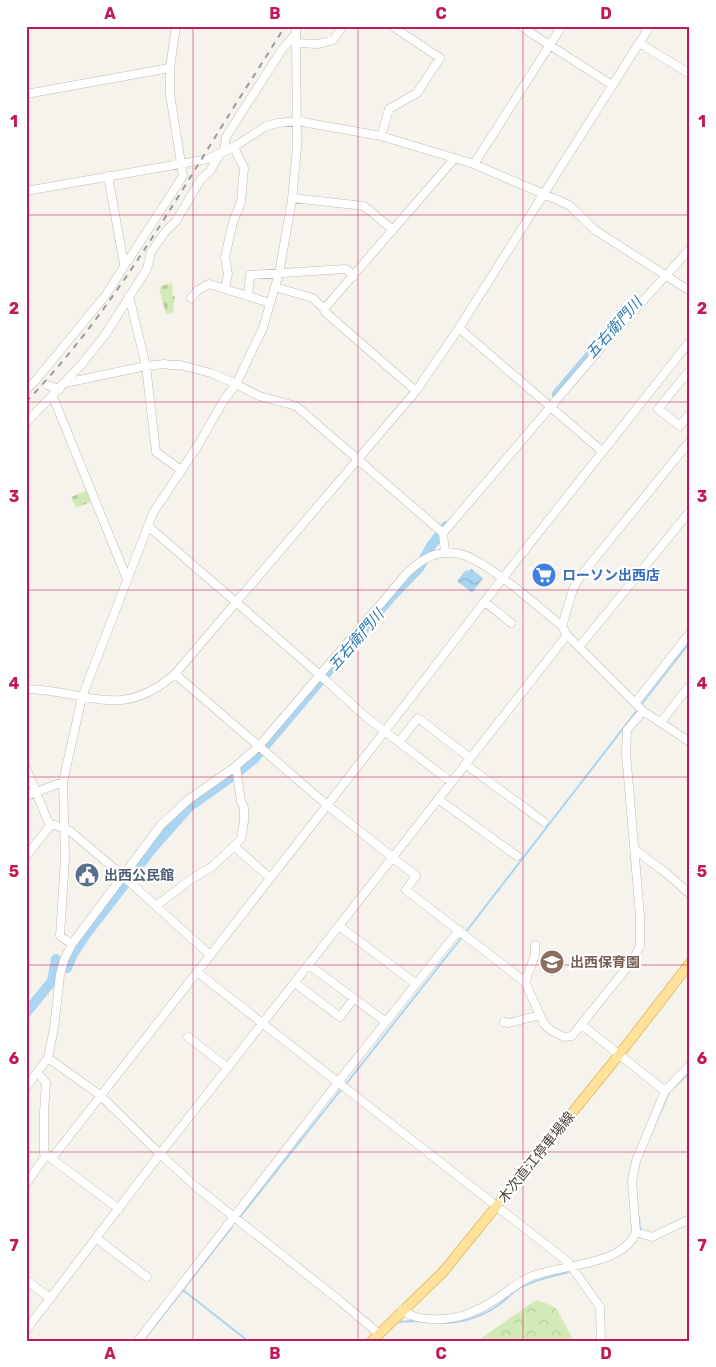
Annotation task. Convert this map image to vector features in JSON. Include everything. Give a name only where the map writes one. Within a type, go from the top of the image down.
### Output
[{"type":"main road","name":"木次直江停車場線","points":[[372,1341],[378,1333],[443,1272],[690,963]]},
{"type":"street","points":[[26,390],[42,383],[104,296],[183,176],[170,94],[170,68],[176,26]]},
{"type":"street","points":[[296,43],[318,44],[332,40],[343,26]]},
{"type":"street","points":[[381,136],[389,108],[417,93],[440,58],[392,26]]},
{"type":"street","points":[[520,26],[612,85]]},
{"type":"street","points":[[474,164],[562,26]]},
{"type":"street","points":[[26,689],[117,701],[131,699],[154,690],[175,674],[416,391],[459,328],[650,26]]},
{"type":"street","points":[[72,944],[60,936],[65,859],[63,782],[82,697],[153,513],[236,384],[264,328],[279,273],[292,198],[297,147],[296,30]]},
{"type":"street","points":[[26,423],[53,397],[105,335],[147,269],[151,252],[165,232],[176,221],[201,179],[210,171],[222,152],[226,137],[296,30]]},
{"type":"street","points":[[639,43],[690,74]]},
{"type":"street","points":[[26,94],[170,68]]},
{"type":"street","points":[[26,191],[208,159],[234,147],[266,126],[297,122],[381,136],[474,164],[544,194],[569,205],[595,230],[690,291]]},
{"type":"street","points":[[225,289],[228,274],[225,257],[232,222],[241,202],[244,168],[234,147]]},
{"type":"street","points":[[324,309],[455,158]]},
{"type":"street","points":[[108,176],[124,264]]},
{"type":"street","points":[[292,198],[364,206],[393,230]]},
{"type":"street","points":[[443,533],[611,336],[690,249]]},
{"type":"street","points":[[248,296],[250,275],[346,269],[354,276]]},
{"type":"street","points":[[191,298],[198,290],[209,284],[270,304]]},
{"type":"street","points":[[275,287],[313,298],[325,312],[416,391]]},
{"type":"street","points":[[129,296],[146,366],[156,452],[181,470]]},
{"type":"street","points":[[459,328],[603,452]]},
{"type":"street","points":[[26,1184],[100,1095],[197,972],[502,579],[690,342]]},
{"type":"street","points":[[674,361],[689,373],[658,409],[680,426],[690,413]]},
{"type":"street","points":[[42,383],[62,386],[146,366],[180,365],[211,373],[259,396],[296,406],[443,533],[445,553]]},
{"type":"street","points":[[53,397],[127,579]]},
{"type":"street","points":[[562,626],[573,589],[579,578],[690,441]]},
{"type":"street","points":[[580,647],[690,511]]},
{"type":"street","points":[[148,526],[366,717],[451,782]]},
{"type":"street","points":[[26,1087],[48,1058],[54,1028],[60,975],[64,960],[72,944],[161,825],[173,812],[236,766],[259,746],[408,572],[426,558],[445,553],[473,558],[562,626],[567,635],[643,710],[690,742]]},
{"type":"street","points":[[485,602],[511,623]]},
{"type":"street","points":[[549,616],[558,615],[567,609]]},
{"type":"street","points":[[635,703],[690,633]]},
{"type":"street","points":[[26,1330],[160,1154],[567,635]]},
{"type":"street","points":[[175,674],[327,805],[416,876],[406,890],[526,982],[544,1024],[552,1031],[564,1037],[572,1036],[582,1025],[633,960],[640,946],[640,916],[626,753],[626,730],[643,710]]},
{"type":"street","points":[[661,722],[690,685]]},
{"type":"street","points":[[399,742],[418,718],[467,761],[544,822]]},
{"type":"street","points":[[156,906],[190,880],[213,866],[241,839],[244,808],[241,801],[236,766]]},
{"type":"street","points":[[26,768],[50,826]]},
{"type":"street","points":[[26,796],[63,782]]},
{"type":"street","points":[[438,799],[517,856]]},
{"type":"street","points":[[26,856],[50,826],[56,825],[70,831],[210,955]]},
{"type":"street","points":[[234,846],[270,878]]},
{"type":"street","points":[[634,849],[690,894]]},
{"type":"street","points":[[339,926],[416,984]]},
{"type":"street","points":[[138,1341],[459,930]]},
{"type":"street","points":[[526,982],[535,955],[535,944]]},
{"type":"street","points":[[309,965],[386,1022]]},
{"type":"street","points":[[197,972],[572,1266],[600,1306],[601,1341]]},
{"type":"street","points":[[295,983],[340,1017],[354,998]]},
{"type":"street","points":[[504,1022],[509,1023],[540,1015]]},
{"type":"street","points":[[582,1025],[665,1091]]},
{"type":"street","points":[[188,1037],[228,1068]]},
{"type":"street","points":[[48,1058],[100,1095],[195,1186],[378,1333]]},
{"type":"street","points":[[402,1310],[413,1317],[419,1318],[447,1319],[465,1316],[485,1307],[514,1286],[531,1277],[572,1266],[582,1266],[627,1246],[636,1232],[633,1172],[636,1161],[665,1091],[690,1065]]},
{"type":"street","points":[[37,1072],[46,1083],[44,1153],[119,1209]]},
{"type":"street","points":[[636,1232],[652,1237],[690,1219]]},
{"type":"street","points":[[96,1238],[147,1277]]},
{"type":"street","points":[[26,1280],[50,1298]]},
{"type":"green space","points":[[171,283],[173,287],[172,295],[175,297],[173,313],[166,314],[159,287]]},
{"type":"green space","points":[[88,490],[93,501],[76,508],[71,497]]},
{"type":"green space","points":[[536,1300],[551,1305],[557,1310],[574,1341],[477,1341]]},
{"type":"water","points":[[471,569],[483,578],[472,593],[457,581],[466,570]]},
{"type":"waterway","name":"五右衛門川","points":[[557,394],[609,333]]},
{"type":"waterway","name":"五右衛門川","points":[[26,1013],[52,981],[56,959],[67,968],[73,954],[87,933],[152,849],[189,807],[254,759],[392,596],[419,568],[431,546],[446,526]]},
{"type":"waterway","points":[[641,705],[690,642]]},
{"type":"waterway","points":[[465,933],[638,709]]},
{"type":"waterway","points":[[346,1084],[462,937]]},
{"type":"waterway","points":[[674,1087],[690,1072]]},
{"type":"waterway","points":[[240,1217],[343,1087]]},
{"type":"waterway","points":[[652,1131],[669,1092]]},
{"type":"waterway","points":[[639,1217],[640,1230]]},
{"type":"waterway","points":[[143,1341],[232,1227]]},
{"type":"waterway","points":[[442,1323],[471,1319],[491,1310],[527,1284],[572,1271]]},
{"type":"waterway","points":[[183,1290],[248,1341]]},
{"type":"waterway","points":[[398,1322],[428,1322]]},
{"type":"railway","points":[[26,402],[79,341],[150,242],[285,26]]},
{"type":"place","name":"ローソン出西店","points":[[544,575]]},
{"type":"place","name":"出西公民館","points":[[87,875]]},
{"type":"place","name":"出西保育園","points":[[552,962]]}]
